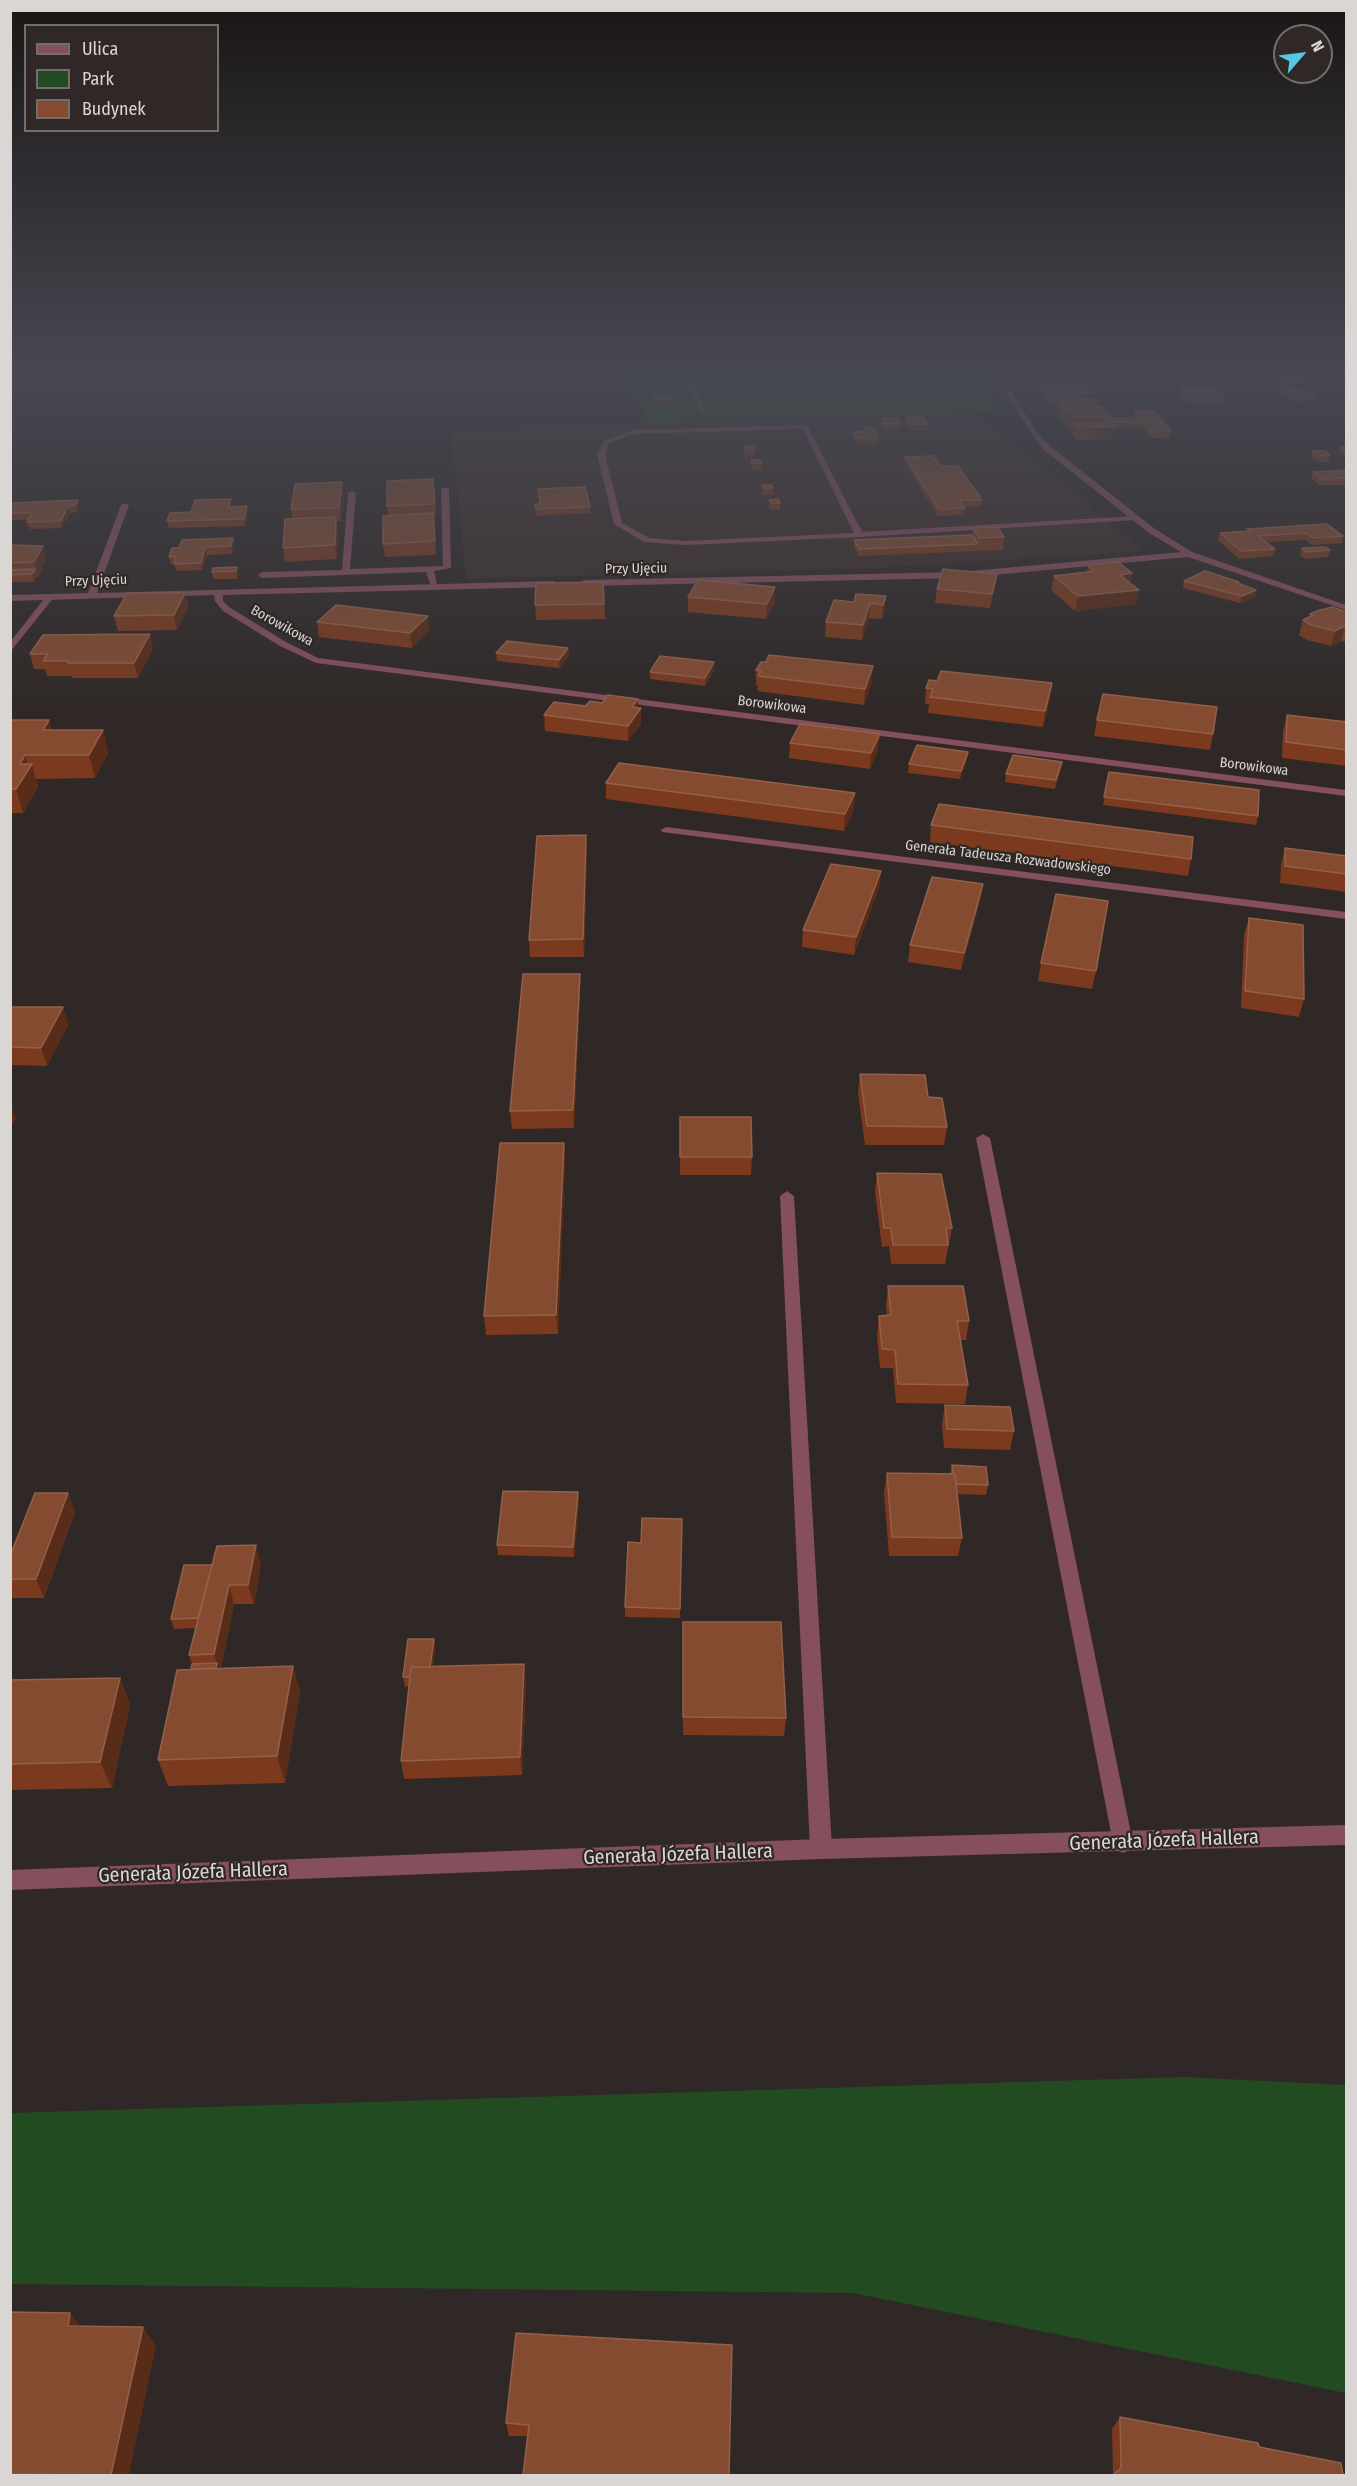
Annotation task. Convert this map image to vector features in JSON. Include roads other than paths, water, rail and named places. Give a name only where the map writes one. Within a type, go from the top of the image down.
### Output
[{"type":"street","points":[[609,486],[618,524],[647,540],[686,543],[1136,518]]},
{"type":"street","points":[[835,486],[859,535]]},
{"type":"street","points":[[1095,486],[1152,531],[1189,554],[1347,608]]},
{"type":"street","points":[[262,575],[447,568],[445,489]]},
{"type":"street","points":[[346,573],[352,492]]},
{"type":"street","points":[[92,595],[125,505]]},
{"type":"street","name":"Przy Ujęciu","points":[[578,584],[960,574],[1189,554]]},
{"type":"street","points":[[429,569],[435,587]]},
{"type":"street","name":"Przy Ujęciu","points":[[10,598],[566,584]]},
{"type":"street","name":"Borowikowa","points":[[218,591],[219,601],[226,609],[283,644],[316,660],[1347,793]]},
{"type":"street","points":[[10,649],[51,596]]},
{"type":"street","name":"Generała Tadeusza Rozwadowskiego","points":[[666,830],[1347,916]]},
{"type":"street","points":[[983,1138],[1123,1842]]},
{"type":"street","points":[[787,1196],[821,1849]]},
{"type":"street","name":"Generała Józefa Hallera","points":[[10,1880],[821,1849],[1347,1835]]}]
